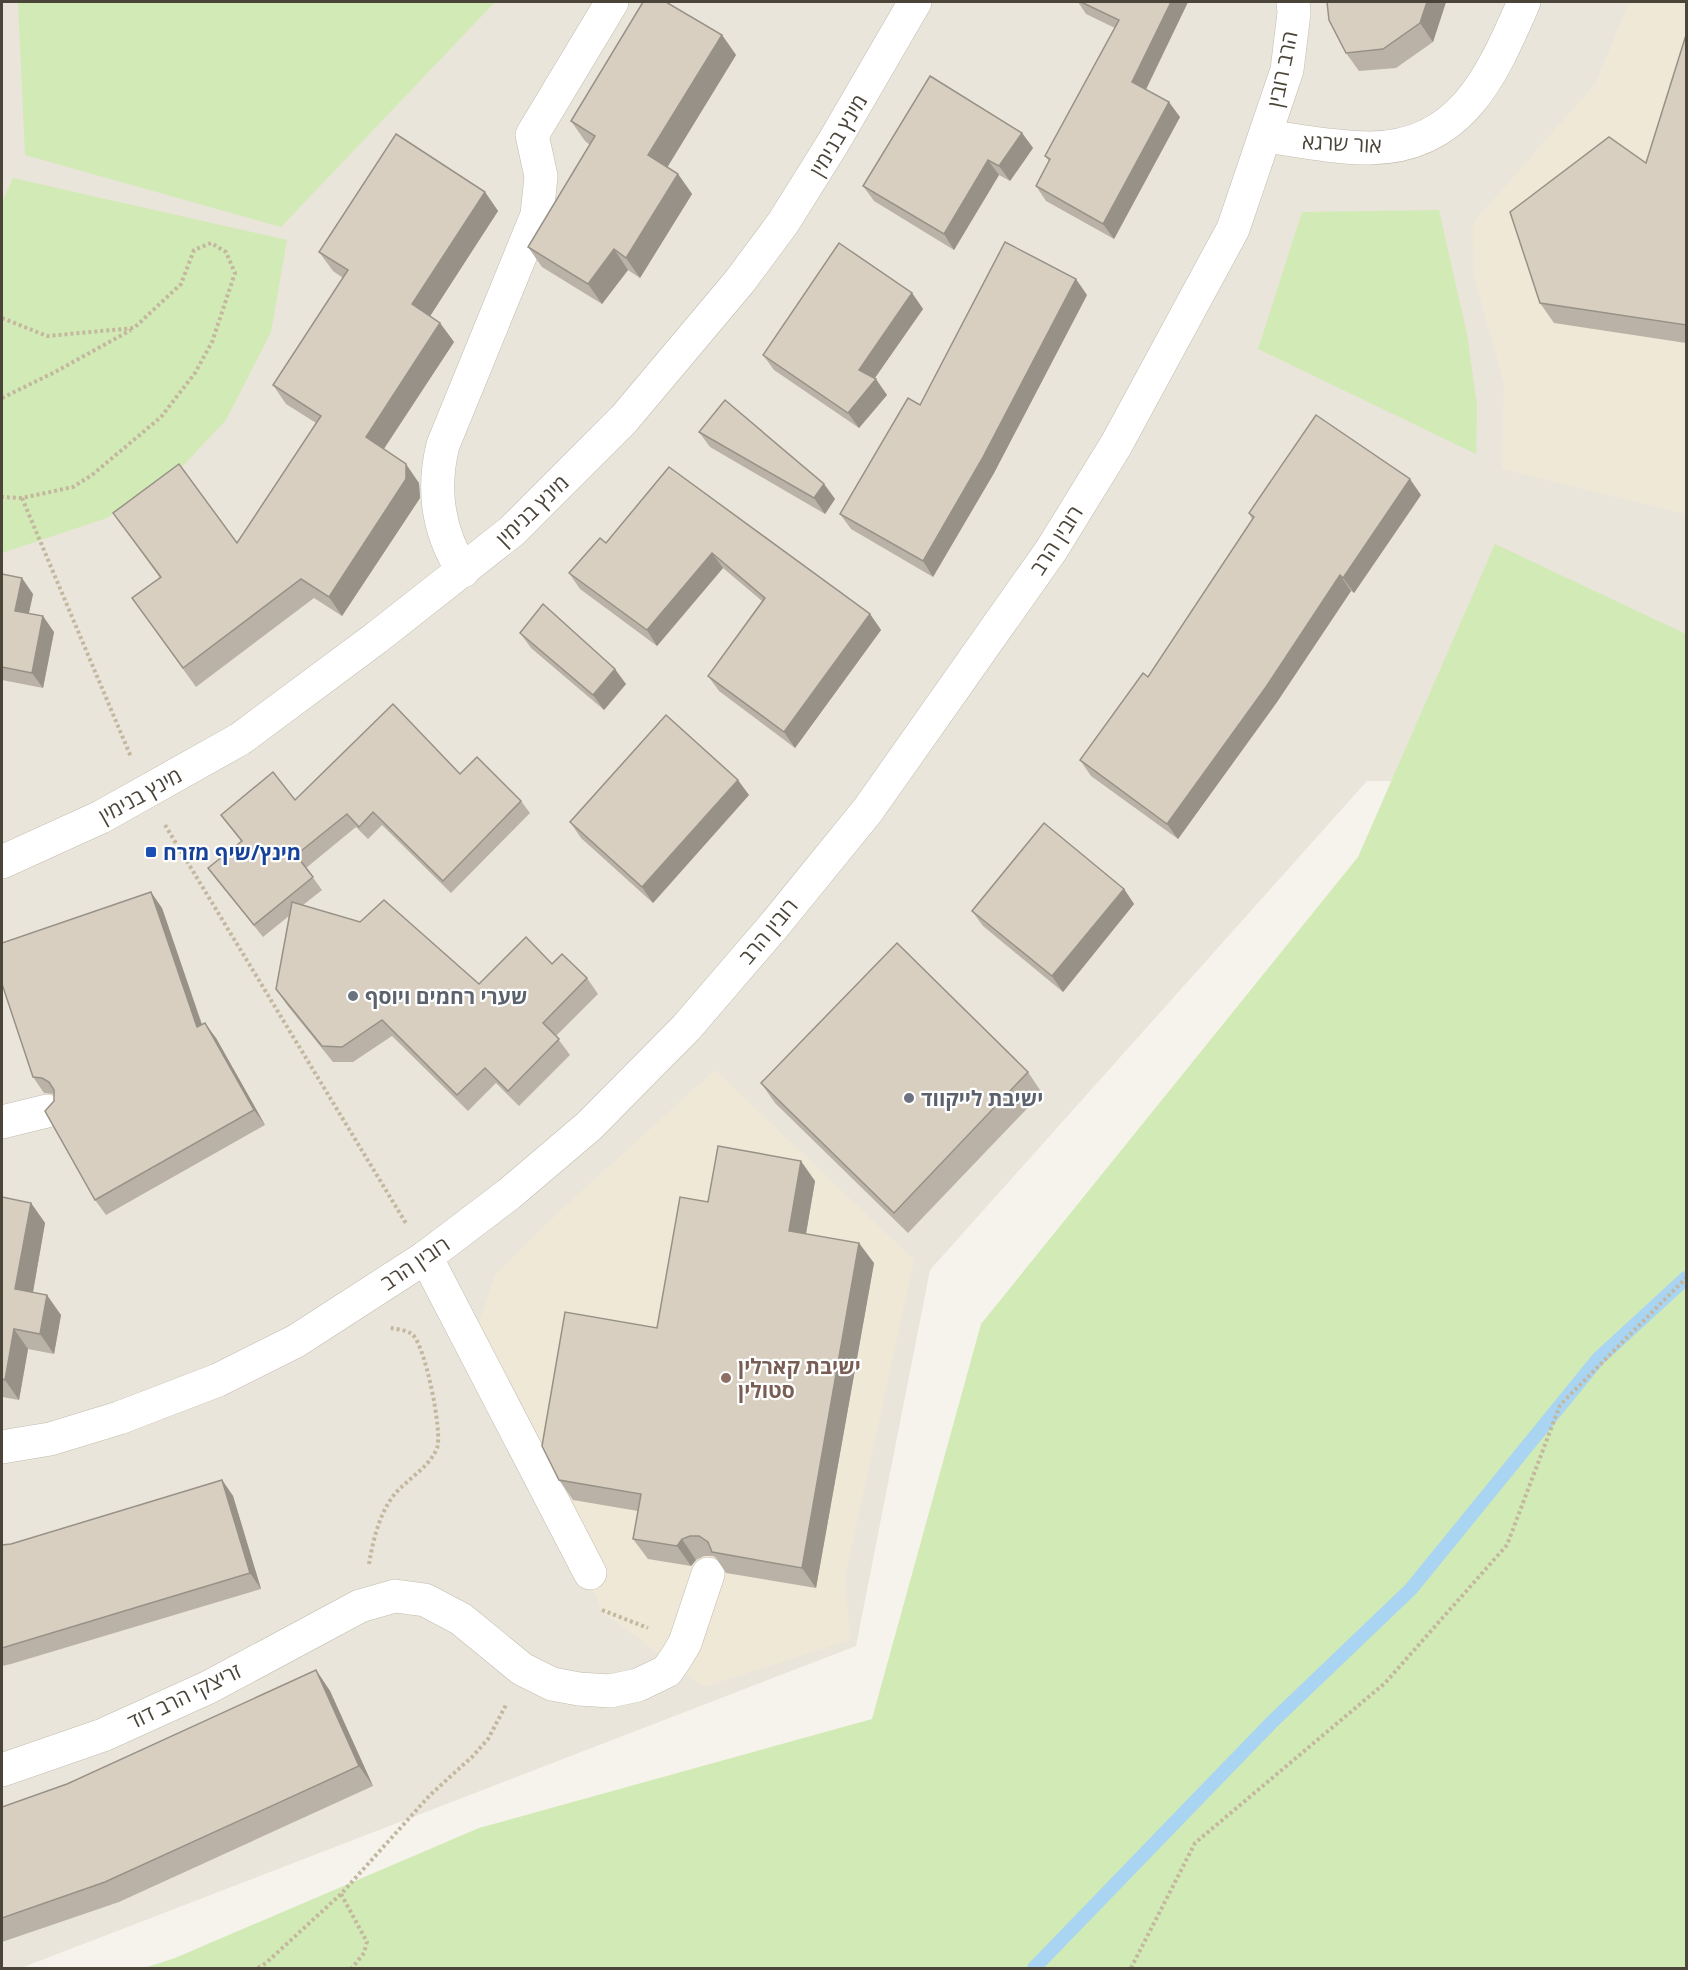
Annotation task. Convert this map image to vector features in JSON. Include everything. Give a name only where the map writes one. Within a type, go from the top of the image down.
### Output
[{"type":"street","points":[[463,571],[445,537],[436,490],[437,467],[443,445],[537,215],[541,176],[532,135],[612,2]]},
{"type":"street","name":"מינץ בנימין","points":[[2,862],[101,817],[240,739],[513,531],[624,419],[740,281],[783,223],[827,153],[915,2]]},
{"type":"street","name":"הרב רובין","points":[[1266,136],[1287,70],[1294,13],[1293,2]]},
{"type":"street","name":"אור שרגא","points":[[1266,136],[1371,148],[1405,144],[1440,130],[1467,106],[1494,68],[1524,2]]},
{"type":"street","name":"רובין הרב","points":[[2,1447],[50,1439],[119,1418],[218,1380],[296,1341],[426,1257],[509,1194],[597,1118],[686,1028],[772,928],[868,810],[1052,549],[1116,445],[1233,229],[1266,136]]},
{"type":"street","points":[[2,1122],[46,1111]]},
{"type":"street","points":[[426,1257],[590,1573]]},
{"type":"street","name":"זריצקי הרב דוד","points":[[2,1770],[103,1735],[209,1688],[360,1605],[395,1596],[424,1600],[461,1619],[522,1669],[552,1684],[610,1691],[638,1685],[667,1671],[685,1643],[708,1574]]},
{"type":"path","points":[[2,398],[55,372],[134,328],[181,284],[194,250],[211,243],[226,252],[235,273],[212,342],[195,373],[161,417],[92,475],[73,487],[22,498],[2,498]]},
{"type":"path","points":[[2,318],[47,336],[134,328]]},
{"type":"path","points":[[22,498],[146,793],[426,1257]]},
{"type":"path","points":[[1131,1968],[1195,1843],[1384,1683],[1507,1545],[1560,1405],[1686,1278]]},
{"type":"path","points":[[360,1605],[372,1546],[383,1515],[393,1497],[430,1460],[438,1446],[439,1432],[420,1344],[411,1334],[386,1327]]},
{"type":"path","points":[[600,1609],[685,1643]]},
{"type":"path","points":[[258,1968],[341,1894],[430,1795],[473,1756],[488,1738],[522,1669]]},
{"type":"path","points":[[341,1894],[367,1942],[364,1953],[352,1968]]},
{"type":"shaded area","points":[[2,2],[1686,2],[1686,782],[1367,781],[930,1270],[856,1646],[21,1968],[2,1968]]},
{"type":"shaded area","points":[[1629,2],[1686,2],[1686,514],[1502,469],[1504,383],[1474,276],[1473,223],[1596,83]]},
{"type":"shaded area","points":[[715,1070],[914,1260],[845,1577],[850,1640],[704,1687],[605,1614],[497,1408],[476,1331],[495,1275],[563,1208]]},
{"type":"green space","points":[[18,2],[495,2],[281,227],[25,155]]},
{"type":"green space","points":[[13,178],[287,240],[271,332],[226,420],[178,471],[107,518],[2,553],[2,202]]},
{"type":"green space","points":[[1439,210],[1467,334],[1477,405],[1476,454],[1258,349],[1302,212]]},
{"type":"green space","points":[[1495,544],[1686,634],[1686,1968],[144,1968],[175,1958],[479,1828],[872,1719],[981,1324],[1358,857]]},
{"type":"building","points":[[643,2],[666,2],[722,35],[648,155],[678,174],[626,258],[614,249],[588,284],[528,247],[595,136],[571,121]]},
{"type":"building","points":[[1081,2],[1171,2],[1132,82],[1169,102],[1103,224],[1036,186],[1050,159],[1045,156],[1119,20]]},
{"type":"building","points":[[1327,2],[1427,2],[1420,23],[1383,49],[1346,53],[1329,20]]},
{"type":"building","points":[[1686,35],[1686,325],[1540,303],[1510,212],[1609,137],[1646,163]]},
{"type":"building","points":[[930,76],[1022,133],[999,166],[988,160],[944,234],[863,186]]},
{"type":"building","points":[[396,134],[485,192],[412,304],[440,323],[366,437],[406,464],[406,479],[329,597],[301,579],[183,668],[132,598],[161,577],[113,513],[179,464],[237,543],[321,416],[273,385],[348,270],[319,252]]},
{"type":"building","points":[[1005,242],[1076,279],[983,457],[923,561],[840,514],[908,398],[920,405]]},
{"type":"building","points":[[839,243],[912,293],[859,370],[876,379],[848,413],[763,355]]},
{"type":"building","points":[[725,400],[824,484],[814,498],[699,432]]},
{"type":"building","points":[[1316,415],[1410,479],[1343,578],[1340,575],[1266,687],[1167,824],[1080,760],[1143,673],[1148,677],[1254,517],[1249,513]]},
{"type":"building","points":[[669,467],[870,614],[784,732],[708,676],[765,598],[712,553],[647,630],[569,573],[600,538],[606,543]]},
{"type":"building","points":[[2,574],[22,578],[15,611],[43,616],[32,673],[2,667]]},
{"type":"building","points":[[543,604],[615,669],[593,695],[520,633]]},
{"type":"building","points":[[393,704],[460,774],[477,757],[521,801],[443,881],[373,812],[359,827],[347,814],[296,855],[313,877],[254,925],[208,868],[242,841],[221,815],[273,772],[295,800]]},
{"type":"building","points":[[666,715],[738,780],[642,887],[570,822]]},
{"type":"building","points":[[1044,823],[1124,889],[1052,976],[972,911]]},
{"type":"building","points":[[151,892],[197,1027],[205,1023],[254,1110],[95,1200],[45,1111],[54,1101],[54,1090],[49,1082],[33,1077],[2,984],[2,943]]},
{"type":"building","points":[[384,900],[479,984],[526,937],[552,964],[562,954],[587,978],[543,1023],[559,1039],[508,1091],[485,1068],[457,1095],[382,1020],[342,1047],[322,1046],[276,989],[292,902],[360,922]]},
{"type":"building","name":"ישיבת לייקווד","points":[[897,943],[1028,1072],[894,1213],[761,1083]]},
{"type":"building","points":[[718,1146],[801,1161],[789,1231],[859,1243],[802,1568],[712,1552],[708,1542],[699,1536],[682,1539],[677,1546],[633,1539],[641,1494],[559,1480],[542,1446],[565,1312],[657,1328],[680,1197],[708,1202]]},
{"type":"building","points":[[2,1197],[31,1203],[15,1289],[47,1295],[40,1334],[14,1329],[5,1380],[2,1379]]},
{"type":"building","points":[[222,1480],[250,1573],[2,1648],[2,1545]]},
{"type":"building","points":[[316,1670],[359,1766],[105,1882],[2,1918],[2,1807],[67,1784]]},
{"type":"waterway","points":[[1034,1968],[1272,1722],[1411,1589],[1598,1359],[1686,1278]]},
{"type":"place","name":"מינץ/שיף מזרח","points":[[151,852]]},
{"type":"place","name":"שערי רחמים ויוסף","points":[[353,996]]},
{"type":"place","name":"ישיבת לייקווד","points":[[909,1098]]},
{"type":"place","name":"ישיבת קארלין סטולין","points":[[726,1378]]}]
